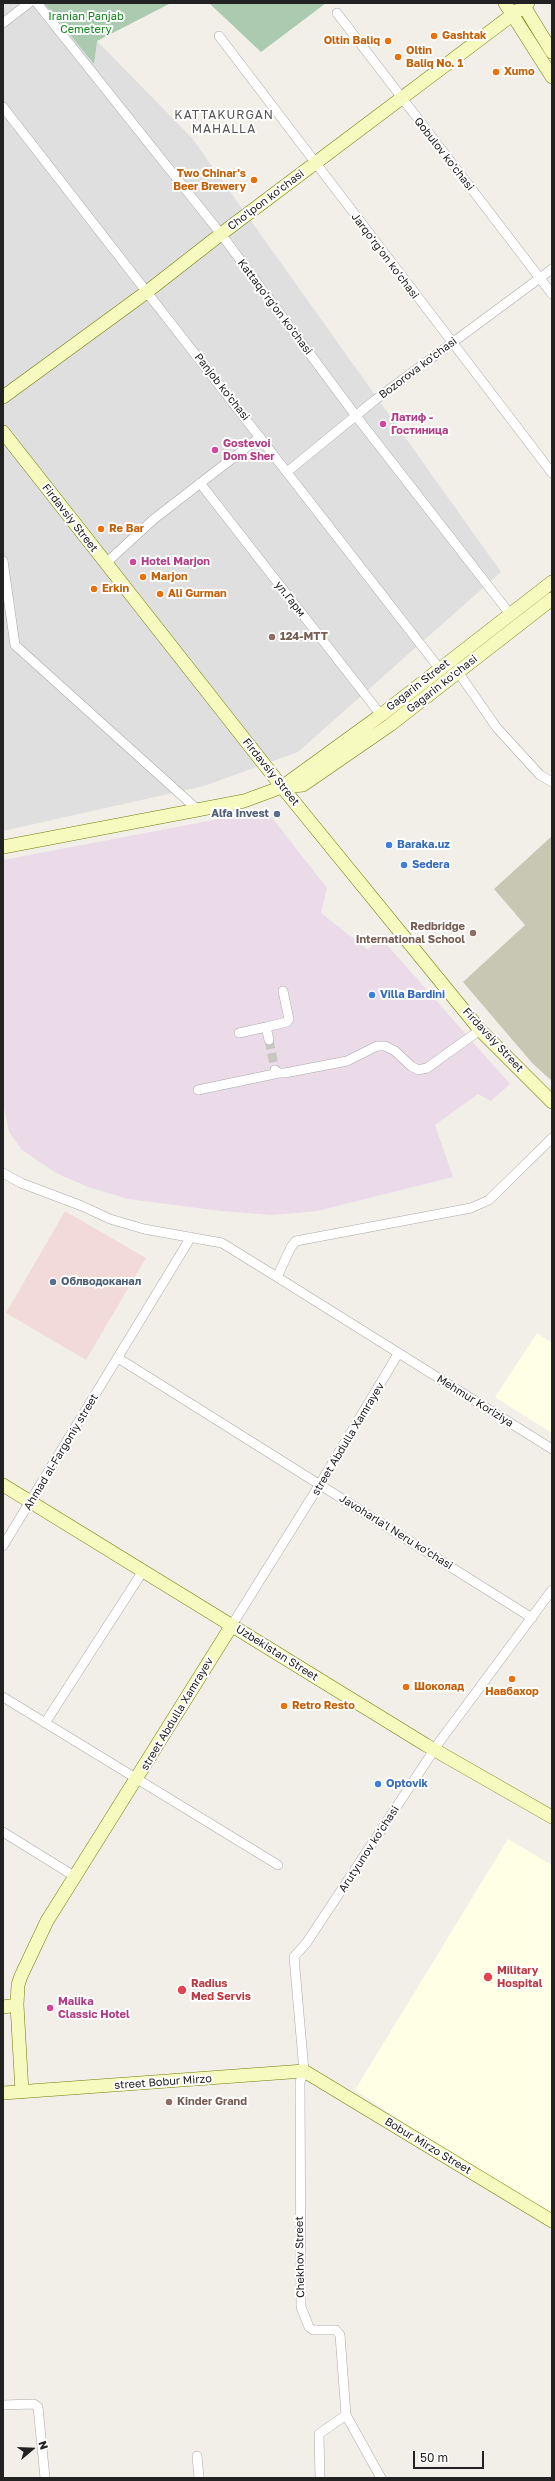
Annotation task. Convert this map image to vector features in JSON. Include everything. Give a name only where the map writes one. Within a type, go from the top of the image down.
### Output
[{"type":"main road","points":[[505,3],[552,77]]},
{"type":"main road","name":"Cho'lpon ko'chasi","points":[[3,397],[148,291],[525,4]]},
{"type":"main road","points":[[525,4],[552,52]]},
{"type":"main road","name":"Firdavsiy Street","points":[[4,436],[282,787],[480,1030],[552,1102]]},
{"type":"main road","name":"Gagarin Street","points":[[282,787],[381,715],[439,668],[552,582]]},
{"type":"main road","name":"Gagarin ko'chasi","points":[[282,787],[303,785],[390,725],[552,599]]},
{"type":"main road","points":[[3,847],[244,801],[282,787]]},
{"type":"main road","name":"Uzbekistan Street","points":[[3,1485],[434,1750],[552,1817]]},
{"type":"main road","name":"street Abdulla Xamrayev","points":[[22,2092],[17,2005],[18,1985],[21,1976],[47,1921],[74,1876],[137,1780],[232,1625]]},
{"type":"main road","points":[[3,2007],[17,2005]]},
{"type":"main road","name":"street Bobur Mirzo","points":[[3,2093],[304,2070]]},
{"type":"main road","name":"Bobur Mirzo Street","points":[[304,2070],[552,2221]]},
{"type":"street","points":[[3,23],[28,3]]},
{"type":"street","name":"Kattaqo'rg'on ko'chasi","points":[[37,3],[221,234],[356,416],[510,614]]},
{"type":"street","name":"Qobulov ko'chasi","points":[[337,13],[552,294]]},
{"type":"street","name":"Jarqo'rg'on ko'chasi","points":[[219,36],[451,343],[552,473]]},
{"type":"street","name":"Panjob ko'chasi","points":[[3,107],[148,291],[439,668]]},
{"type":"street","name":"Bozorova ko'chasi","points":[[287,472],[356,416],[451,343],[552,269]]},
{"type":"street","points":[[106,563],[154,519],[260,437]]},
{"type":"street","name":"ул.Гарм","points":[[200,483],[381,715]]},
{"type":"street","points":[[3,561],[15,645],[198,810]]},
{"type":"street","points":[[458,672],[497,728],[540,775],[552,782]]},
{"type":"street","points":[[239,1033],[287,1022],[289,1019],[283,991]]},
{"type":"street","points":[[266,1027],[269,1040]]},
{"type":"street","points":[[198,1090],[277,1072],[347,1061],[377,1046],[385,1046],[395,1050],[411,1066],[418,1070],[427,1068],[480,1030]]},
{"type":"street","points":[[277,1277],[291,1247],[296,1241],[471,1208],[489,1200],[552,1138]]},
{"type":"street","name":"Mehmur Koriziya","points":[[3,1173],[21,1183],[82,1206],[110,1220],[144,1229],[222,1243],[552,1449]]},
{"type":"street","name":"Ahmad al-Fargoniy street","points":[[3,1546],[191,1237]]},
{"type":"street","name":"street Abdulla Xamrayev","points":[[232,1625],[320,1484],[398,1354]]},
{"type":"street","name":"Javoharla'l Neru ko'chasi","points":[[118,1358],[532,1618]]},
{"type":"street","points":[[45,1723],[143,1571]]},
{"type":"street","name":"Arutyunov ko'chasi","points":[[304,2070],[294,1957],[307,1942],[434,1750],[552,1590]]},
{"type":"street","points":[[3,1697],[278,1865]]},
{"type":"street","points":[[3,1832],[74,1876]]},
{"type":"street","name":"Chekhov Street","points":[[304,2070],[300,2082],[301,2307],[308,2327],[313,2330],[336,2330],[340,2335],[346,2415],[381,2478]]},
{"type":"street","points":[[3,2405],[34,2404],[38,2407],[45,2478]]},
{"type":"street","points":[[320,2478],[319,2434],[346,2415]]},
{"type":"street","points":[[197,2456],[199,2478]]},
{"type":"shaded area","points":[[3,3],[69,3],[97,41],[192,138],[501,572],[298,752],[204,786],[3,831]]},
{"type":"shaded area","points":[[266,810],[327,888],[321,913],[368,950],[380,937],[510,1084],[491,1101],[478,1094],[435,1125],[453,1177],[317,1211],[272,1215],[221,1211],[128,1199],[88,1187],[56,1173],[22,1150],[9,1132],[3,1103],[3,860]]},
{"type":"shaded area","points":[[552,836],[552,1081],[533,1064],[463,982],[525,925],[494,889]]},
{"type":"shaded area","points":[[65,1211],[146,1258],[86,1360],[6,1313]]},
{"type":"shaded area","points":[[537,1333],[552,1343],[552,1433],[495,1397]]},
{"type":"shaded area","name":"Military Hospital","points":[[508,1839],[552,1865],[552,2216],[442,2148],[355,2090]]},
{"type":"green space","name":"Iranian Panjab Cemetery","points":[[44,3],[171,3],[97,41],[94,64]]},
{"type":"green space","points":[[209,3],[326,3],[261,52]]},
{"type":"tunnel","points":[[269,1040],[275,1070]]},
{"type":"place","name":"Gashtak","points":[[434,36]]},
{"type":"place","name":"Oltin Baliq","points":[[388,41]]},
{"type":"place","name":"Oltin Baliq No. 1","points":[[398,57]]},
{"type":"place","name":"Xumo","points":[[496,72]]},
{"type":"place","name":"Two Chinar's Beer Brewery","points":[[254,180]]},
{"type":"place","name":"Латиф - Гостиница","points":[[383,424]]},
{"type":"place","name":"Gostevoi Dom Sher","points":[[215,450]]},
{"type":"place","name":"Re Bar","points":[[101,529]]},
{"type":"place","name":"Hotel Marjon","points":[[133,562]]},
{"type":"place","name":"Marjon","points":[[143,577]]},
{"type":"place","name":"Erkin","points":[[94,589]]},
{"type":"place","name":"Ali Gurman","points":[[160,594]]},
{"type":"place","name":"124-MTT","points":[[272,637]]},
{"type":"place","name":"Alfa Invest","points":[[277,814]]},
{"type":"place","name":"Baraka.uz","points":[[389,845]]},
{"type":"place","name":"Sedera","points":[[404,865]]},
{"type":"place","name":"Redbridge International School","points":[[473,933]]},
{"type":"place","name":"Villa Bardini","points":[[372,995]]},
{"type":"place","name":"Облводоканал","points":[[53,1282]]},
{"type":"place","name":"Навбахор","points":[[512,1679]]},
{"type":"place","name":"Шоколад","points":[[406,1687]]},
{"type":"place","name":"Retro Resto","points":[[284,1706]]},
{"type":"place","name":"Optovik","points":[[378,1784]]},
{"type":"place","name":"Military Hospital","points":[[488,1977]]},
{"type":"place","name":"Radius Med Servis","points":[[182,1990]]},
{"type":"place","name":"Malika Classic Hotel","points":[[50,2008]]},
{"type":"place","name":"Kinder Grand","points":[[169,2102]]},
{"type":"district","name":"KATTAKURGAN MAHALLA","points":[[224,122]]}]
